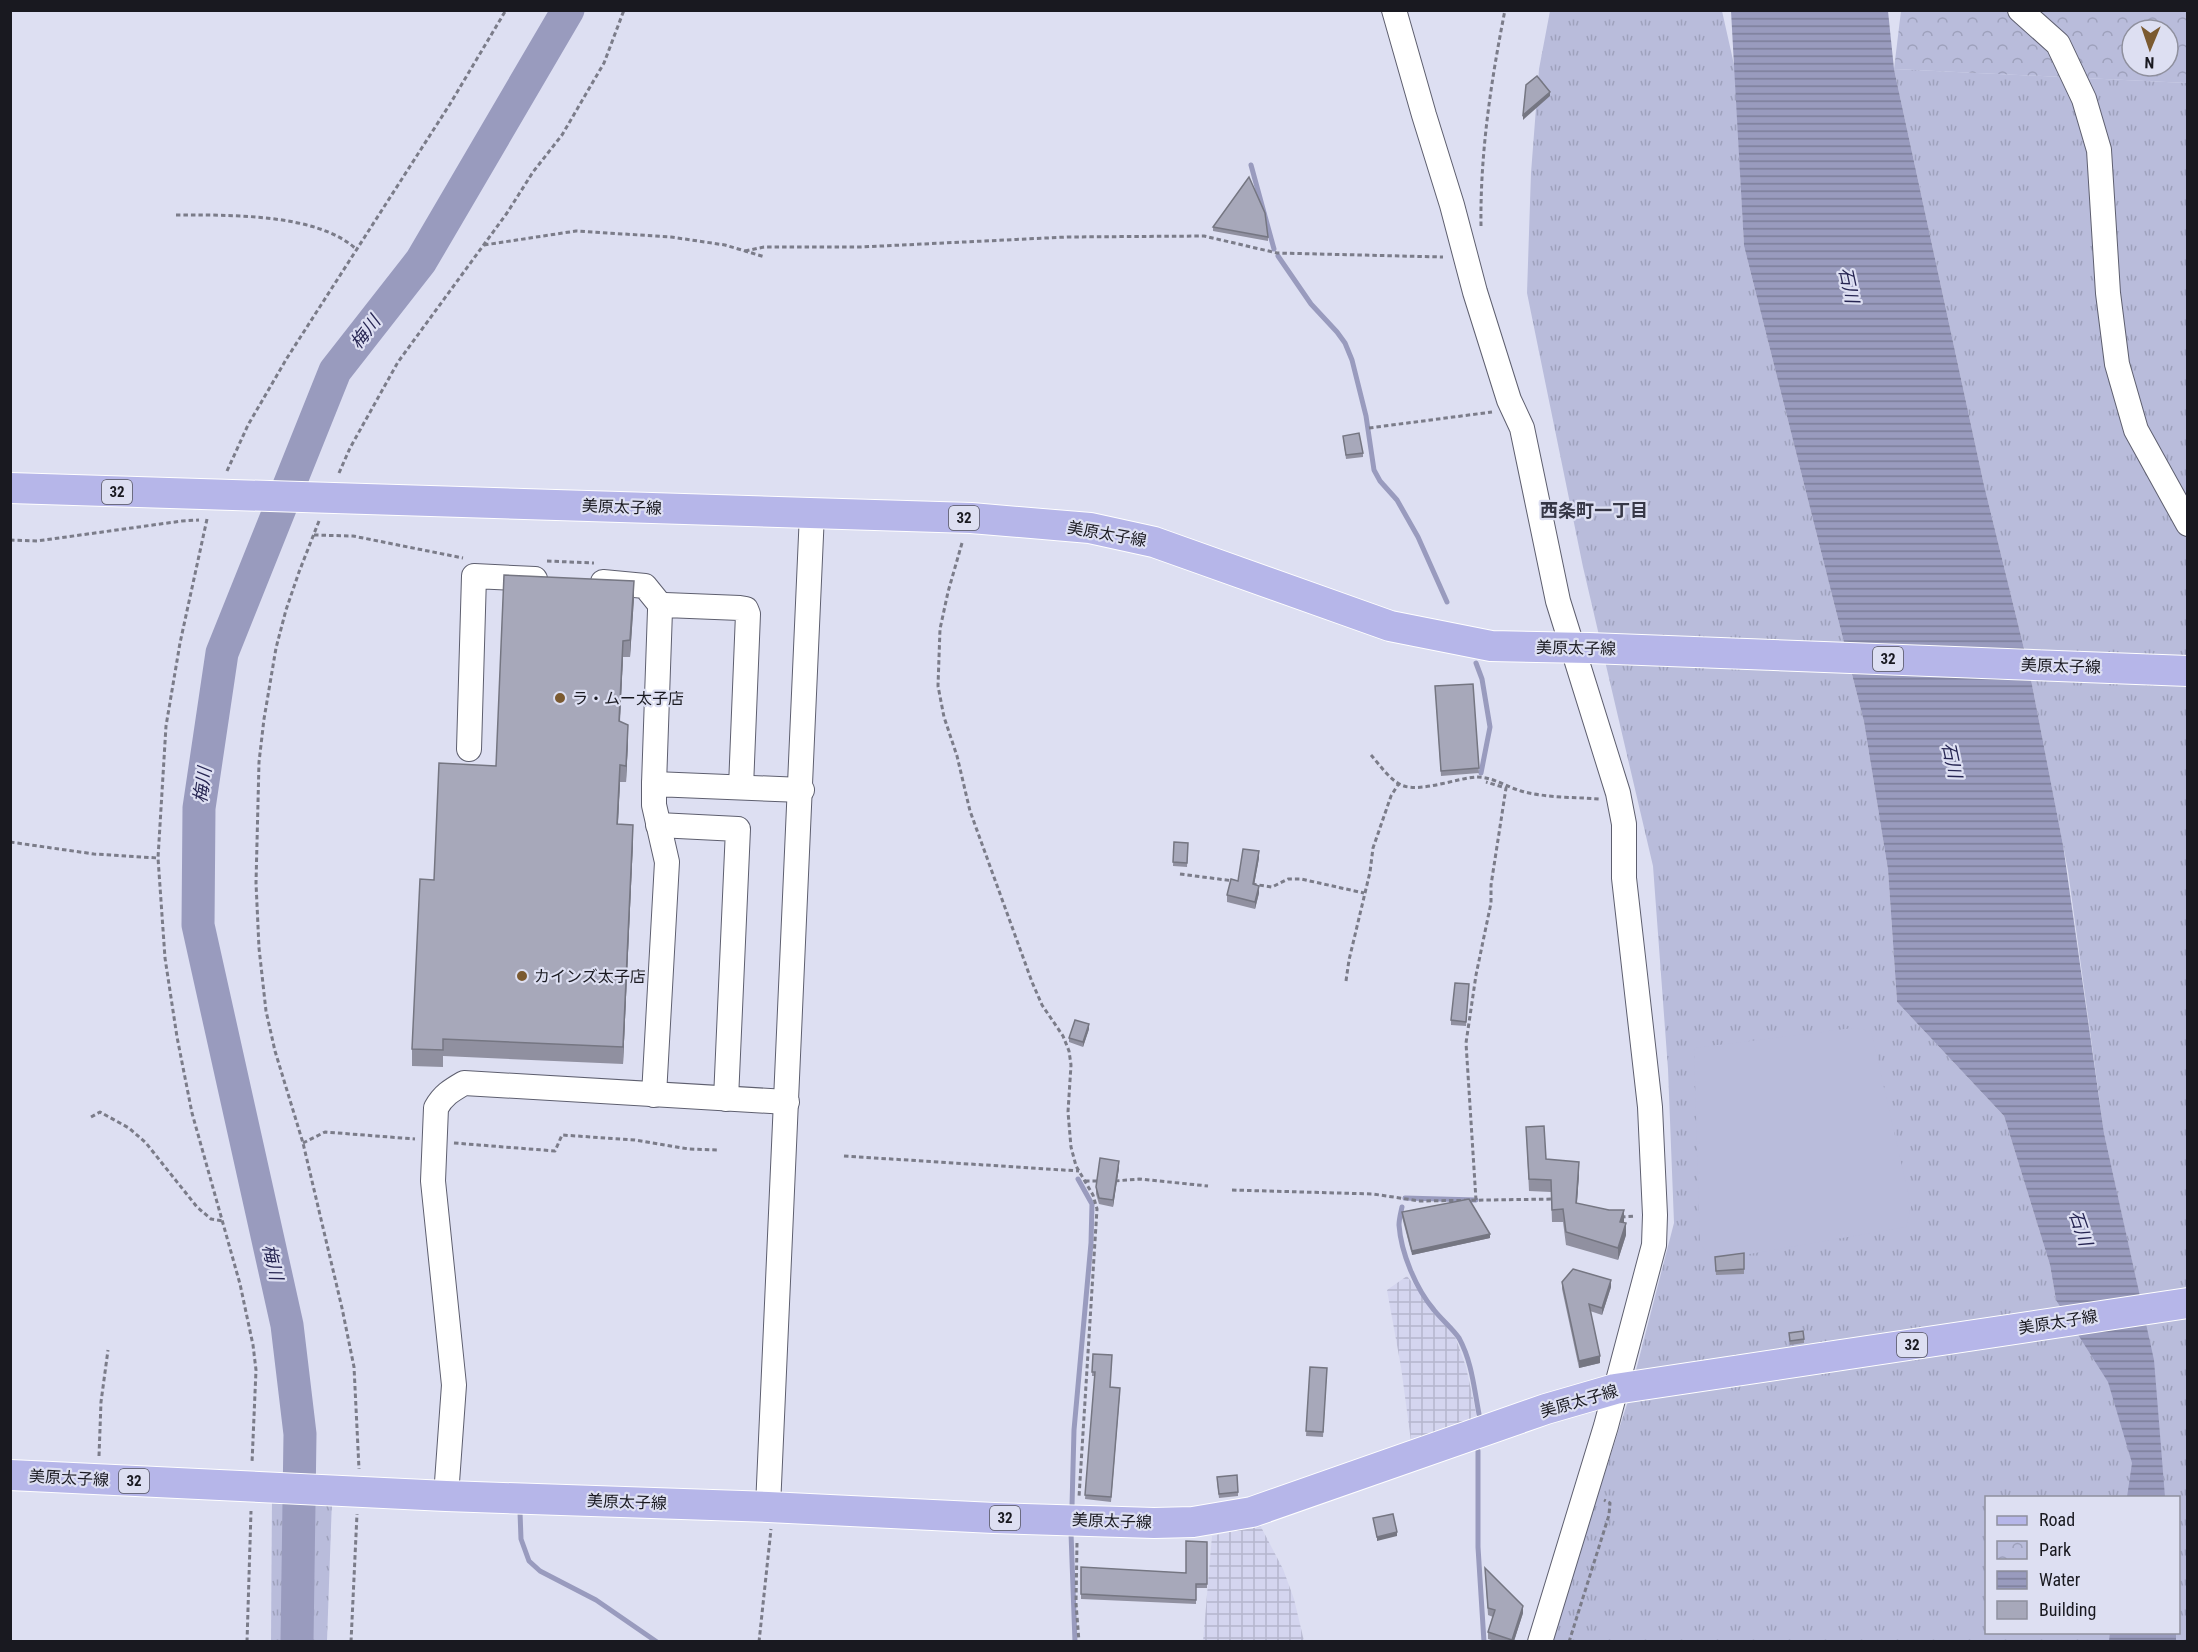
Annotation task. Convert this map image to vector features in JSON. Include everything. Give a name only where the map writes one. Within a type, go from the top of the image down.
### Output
[{"type":"main road","name":"美原太子線","points":[[10,488],[215,503],[325,498],[971,518],[1090,528],[1154,542],[1390,626],[1491,646],[1581,647],[2187,671]]},
{"type":"main road","name":"美原太子線","points":[[10,1475],[446,1496],[1154,1523],[1192,1522],[1252,1512],[1546,1409],[1626,1388],[2187,1303]]},
{"type":"street","points":[[1394,10],[1509,400],[1522,428],[1558,601],[1581,647],[1617,793],[1624,824],[1624,878],[1650,1107],[1655,1215],[1652,1253],[1626,1388],[1585,1493],[1540,1641]]},
{"type":"street","points":[[2020,10],[2058,45],[2084,99],[2099,150],[2108,293],[2117,364],[2136,430],[2187,524]]},
{"type":"street","points":[[768,1507],[812,513]]},
{"type":"street","points":[[469,749],[474,576],[640,584],[645,586],[662,607]]},
{"type":"street","points":[[654,1095],[667,862],[654,805],[659,613],[662,607],[668,605],[746,609],[748,614],[741,787]]},
{"type":"street","points":[[654,784],[801,790]]},
{"type":"street","points":[[658,825],[738,829],[726,1099]]},
{"type":"street","points":[[446,1496],[454,1385],[433,1180],[436,1108],[449,1091],[464,1083],[787,1102]]},
{"type":"path","points":[[247,1641],[255,1486],[253,1345],[240,1284],[192,1113],[165,958],[158,858],[166,726],[180,643],[215,503],[248,425],[281,368],[450,104],[506,10]]},
{"type":"path","points":[[325,498],[398,362],[507,213],[532,172],[562,135],[604,63],[624,10]]},
{"type":"path","points":[[1481,232],[1482,165],[1497,50],[1505,10]]},
{"type":"path","points":[[176,216],[231,215],[317,227],[344,238],[356,249]]},
{"type":"path","points":[[483,245],[576,231],[670,237],[725,245],[765,257]]},
{"type":"path","points":[[745,251],[764,247],[861,247],[1068,237],[1189,238],[1204,236],[1277,253],[1466,257]]},
{"type":"path","points":[[1369,428],[1498,411]]},
{"type":"path","points":[[10,540],[37,541],[182,520],[215,503]]},
{"type":"path","points":[[971,518],[948,592],[940,629],[938,687],[970,811],[987,860],[1032,982],[1042,1005],[1063,1036],[1069,1051],[1071,1147],[1079,1171],[1097,1209],[1078,1520],[1076,1603],[1078,1641]]},
{"type":"path","points":[[314,534],[299,572],[276,648],[264,719],[259,762],[256,883],[259,948],[266,1011],[275,1051],[303,1143],[338,1288],[354,1367],[359,1438],[355,1491],[351,1641]]},
{"type":"path","points":[[1371,755],[1399,783],[1412,787],[1475,777],[1531,793],[1602,799]]},
{"type":"path","points":[[1476,1200],[1473,1115],[1466,1042],[1476,975],[1491,903],[1491,885],[1506,788],[1486,782]]},
{"type":"path","points":[[1346,981],[1370,872],[1373,848],[1390,796],[1399,783]]},
{"type":"path","points":[[10,842],[94,854],[158,858]]},
{"type":"path","points":[[1180,874],[1237,882]]},
{"type":"path","points":[[1249,884],[1272,886],[1288,879],[1301,879],[1364,893]]},
{"type":"path","points":[[91,1117],[100,1112],[129,1128],[146,1143],[197,1207],[211,1219],[223,1221]]},
{"type":"path","points":[[303,1143],[325,1132],[555,1152],[562,1135],[635,1140],[689,1149],[717,1150]]},
{"type":"path","points":[[844,1156],[1079,1171]]},
{"type":"path","points":[[1110,1181],[1139,1179],[1208,1185]]},
{"type":"path","points":[[1084,1180],[1101,1180]]},
{"type":"path","points":[[1232,1190],[1372,1194],[1420,1201],[1561,1199]]},
{"type":"path","points":[[1621,1216],[1655,1215]]},
{"type":"path","points":[[99,1479],[101,1402],[108,1350]]},
{"type":"path","points":[[1569,1641],[1609,1515],[1610,1503],[1585,1493]]},
{"type":"path","points":[[759,1641],[771,1533],[768,1507]]},
{"type":"shaded area","points":[[1407,1276],[1456,1339],[1466,1367],[1477,1417],[1411,1441],[1387,1290]]},
{"type":"shaded area","points":[[1260,1525],[1283,1569],[1294,1599],[1304,1641],[1203,1642],[1212,1536]]},
{"type":"green space","points":[[1550,11],[1722,11],[1735,69],[1744,246],[1864,722],[1888,870],[1897,1002],[2004,1116],[2050,1265],[2056,1300],[2137,1284],[2104,1133],[2068,871],[2029,669],[1984,485],[1894,69],[2187,83],[2187,1641],[1551,1641],[1628,1401],[1674,1223],[1668,1069],[1653,866],[1583,567],[1527,293],[1531,173],[1539,69]]},
{"type":"green space","points":[[1901,11],[2187,11],[2187,83],[1894,69]]},
{"type":"green space","points":[[1853,1028],[1871,1031],[1911,1206],[1906,1227],[1714,1260],[1700,1244],[1694,1048]]},
{"type":"green space","points":[[272,1497],[332,1499],[327,1641],[271,1642]]},
{"type":"water","name":"石川","points":[[1731,11],[1888,11],[1894,69],[1984,485],[2029,669],[2063,845],[2104,1133],[2154,1360],[2165,1496],[2127,1496],[2132,1463],[2108,1382],[2056,1300],[2050,1265],[2004,1116],[1897,1002],[1888,870],[1864,722],[1744,246]]},
{"type":"water","points":[[2110,1634],[2176,1634],[2176,1641],[2109,1641]]},
{"type":"building","points":[[1537,76],[1550,92],[1523,115],[1526,85]]},
{"type":"building","points":[[1249,177],[1265,213],[1268,237],[1213,227]]},
{"type":"building","points":[[1359,433],[1363,453],[1346,455],[1343,436]]},
{"type":"building","name":"カインズ太子店","points":[[504,575],[634,581],[630,640],[623,641],[619,721],[628,725],[626,766],[620,765],[617,824],[633,825],[623,1047],[443,1039],[443,1050],[412,1049],[420,879],[434,880],[439,763],[496,766]]},
{"type":"building","points":[[1473,684],[1479,768],[1441,771],[1435,686]]},
{"type":"building","points":[[1174,842],[1188,843],[1187,863],[1173,862]]},
{"type":"building","points":[[1243,849],[1259,851],[1253,884],[1259,886],[1255,902],[1227,895],[1231,879],[1238,881]]},
{"type":"building","points":[[1455,983],[1469,984],[1466,1022],[1451,1020]]},
{"type":"building","points":[[1075,1020],[1089,1024],[1083,1042],[1069,1038]]},
{"type":"building","points":[[1544,1126],[1546,1159],[1579,1162],[1576,1203],[1609,1210],[1624,1210],[1620,1222],[1626,1223],[1618,1248],[1566,1232],[1563,1209],[1552,1210],[1551,1180],[1529,1179],[1526,1127]]},
{"type":"building","points":[[1100,1158],[1119,1161],[1113,1200],[1099,1198],[1096,1187]]},
{"type":"building","points":[[1469,1199],[1490,1234],[1412,1251],[1402,1212]]},
{"type":"building","points":[[1744,1253],[1744,1269],[1716,1271],[1715,1257]]},
{"type":"building","points":[[1573,1269],[1611,1280],[1602,1308],[1589,1304],[1600,1356],[1579,1361],[1562,1282]]},
{"type":"building","points":[[1803,1331],[1804,1339],[1790,1341],[1789,1333]]},
{"type":"building","points":[[1093,1354],[1112,1355],[1110,1387],[1120,1388],[1111,1497],[1085,1495],[1095,1372],[1092,1372]]},
{"type":"building","points":[[1310,1367],[1327,1368],[1323,1432],[1306,1431]]},
{"type":"building","points":[[1237,1475],[1238,1492],[1219,1494],[1217,1477]]},
{"type":"building","points":[[1393,1514],[1397,1532],[1377,1537],[1373,1518]]},
{"type":"building","points":[[1186,1541],[1207,1542],[1207,1584],[1196,1584],[1196,1600],[1081,1594],[1081,1567],[1186,1573]]},
{"type":"building","points":[[1485,1568],[1523,1606],[1512,1640],[1488,1632],[1495,1610],[1488,1608]]},
{"type":"waterway","name":"梅川","points":[[297,1642],[300,1434],[287,1325],[198,925],[199,808],[222,653],[335,371],[421,261],[568,10]]},
{"type":"waterway","points":[[1251,165],[1274,249]]},
{"type":"waterway","points":[[1278,256],[1311,304],[1345,343],[1352,360],[1366,416],[1374,470],[1380,481],[1397,500],[1418,537],[1447,602]]},
{"type":"waterway","points":[[1476,663],[1482,679],[1490,727],[1481,773]]},
{"type":"waterway","points":[[1072,1506],[1074,1430],[1091,1243],[1092,1204],[1078,1179]]},
{"type":"waterway","points":[[1405,1198],[1476,1200]]},
{"type":"waterway","points":[[1402,1207],[1399,1225],[1406,1259],[1427,1301],[1459,1338],[1467,1356],[1479,1414]]},
{"type":"waterway","points":[[1478,1451],[1478,1547],[1484,1642]]},
{"type":"waterway","points":[[520,1512],[521,1539],[529,1561],[540,1571],[596,1600],[657,1642]]},
{"type":"waterway","points":[[1071,1533],[1075,1642]]},
{"type":"place","name":"ラ・ムー太子店","points":[[560,698]]},
{"type":"place","name":"カインズ太子店","points":[[522,976]]},
{"type":"district","name":"西条町一丁目","points":[[1594,510]]}]
